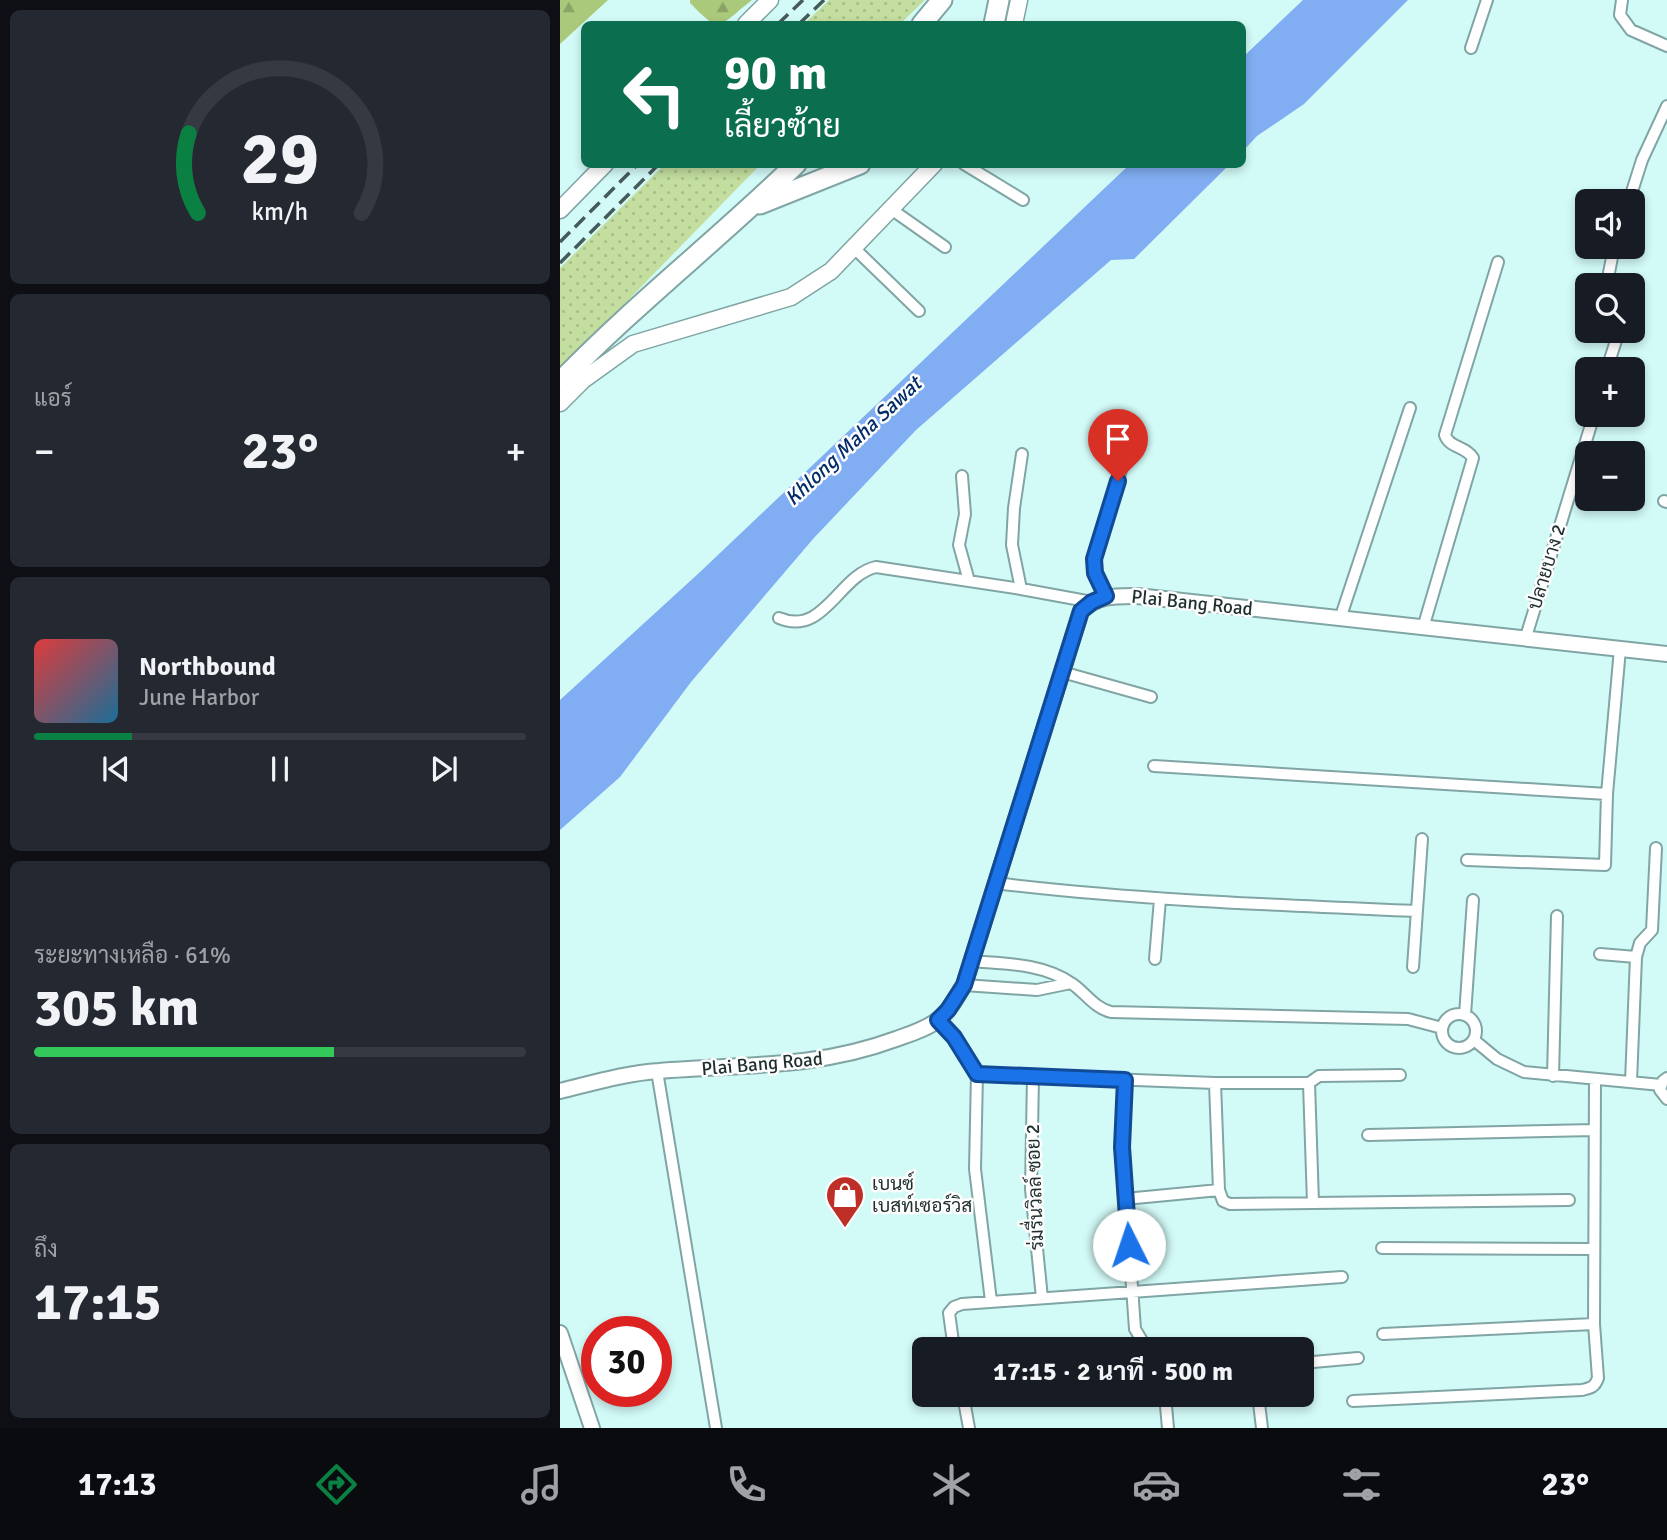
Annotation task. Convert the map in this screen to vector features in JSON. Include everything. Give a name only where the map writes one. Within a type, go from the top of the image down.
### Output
[{"type":"highway","points":[[924,21],[942,0]]},
{"type":"highway","points":[[996,21],[999,0]]},
{"type":"highway","points":[[560,382],[602,340],[751,208],[792,168]]},
{"type":"highway","points":[[751,208],[850,168]]},
{"type":"main road","points":[[749,21],[770,0]]},
{"type":"main road","points":[[1015,21],[1019,0]]},
{"type":"main road","points":[[560,210],[601,168]]},
{"type":"main road","points":[[560,403],[583,380],[633,344],[791,298],[831,271],[930,168]]},
{"type":"street","points":[[1471,48],[1488,0]]},
{"type":"street","points":[[1622,0],[1620,15],[1631,30],[1667,46]]},
{"type":"street","points":[[1633,189],[1642,160],[1667,106]]},
{"type":"street","points":[[1655,133],[1667,137]]},
{"type":"street","points":[[971,168],[1023,200]]},
{"type":"street","points":[[891,209],[945,247]]},
{"type":"street","points":[[854,248],[919,311]]},
{"type":"street","points":[[1423,628],[1473,458],[1466,450],[1449,442],[1445,435],[1498,262]]},
{"type":"street","points":[[1340,619],[1410,408]]},
{"type":"street","name":"ปลายบาง 2","points":[[1525,639],[1590,427]]},
{"type":"street","points":[[1021,589],[1012,545],[1022,454]]},
{"type":"street","points":[[1106,596],[1095,573],[1094,559],[1125,457]]},
{"type":"street","points":[[962,476],[965,514],[959,545],[969,581]]},
{"type":"street","points":[[779,618],[790,623],[802,621],[828,608],[857,574],[876,567],[1092,602]]},
{"type":"street","name":"Plai Bang Road","points":[[560,1091],[657,1071],[782,1065],[828,1059],[874,1048],[938,1020],[964,985],[1081,611],[1106,596],[1137,596],[1667,654]]},
{"type":"street","points":[[1467,860],[1605,865],[1607,794],[1620,649]]},
{"type":"street","points":[[1062,672],[1151,697]]},
{"type":"street","points":[[1154,766],[1607,794]]},
{"type":"street","points":[[1413,967],[1422,839]]},
{"type":"street","points":[[1631,1082],[1636,957],[1640,943],[1652,930],[1656,848]]},
{"type":"street","points":[[995,883],[1086,894],[1160,899],[1417,911]]},
{"type":"street","points":[[1155,959],[1160,899]]},
{"type":"street","points":[[1465,1015],[1473,900]]},
{"type":"street","points":[[1553,1076],[1557,916]]},
{"type":"street","points":[[1600,954],[1636,957]]},
{"type":"street","points":[[971,961],[1038,968],[1071,983],[1100,1008],[1111,1012],[1408,1019],[1442,1028]]},
{"type":"street","points":[[964,985],[1037,990],[1071,983]]},
{"type":"street","points":[[1465,1015],[1474,1022],[1474,1040],[1465,1047],[1453,1047],[1444,1040],[1442,1028],[1448,1018],[1465,1015]]},
{"type":"street","points":[[938,1020],[954,1037],[977,1074],[975,1170],[991,1301]]},
{"type":"street","points":[[1474,1040],[1497,1059],[1524,1072],[1631,1082],[1664,1082],[1662,1094],[1667,1099]]},
{"type":"street","points":[[657,1071],[716,1428]]},
{"type":"street","points":[[977,1074],[1215,1083],[1309,1083],[1319,1076],[1400,1075]]},
{"type":"street","name":"ร่มรื่นวิลล์ ซอย 2","points":[[1033,1076],[1031,1189],[1042,1298]]},
{"type":"street","points":[[1353,1401],[1591,1388],[1598,1378],[1594,1324],[1595,1079]]},
{"type":"street","points":[[1125,1080],[1122,1147],[1135,1329],[1140,1337]]},
{"type":"street","points":[[1215,1083],[1219,1190],[1223,1201],[1230,1204],[1569,1200]]},
{"type":"street","points":[[1309,1083],[1313,1203]]},
{"type":"street","points":[[1368,1135],[1594,1130]]},
{"type":"street","points":[[1125,1199],[1219,1190]]},
{"type":"street","points":[[1382,1248],[1594,1249]]},
{"type":"street","points":[[952,1337],[950,1310],[962,1304],[1342,1277]]},
{"type":"street","points":[[1383,1334],[1594,1324]]},
{"type":"street","points":[[560,1333],[592,1428]]},
{"type":"street","points":[[1314,1362],[1358,1358]]},
{"type":"street","points":[[965,1407],[969,1428]]},
{"type":"street","points":[[1166,1407],[1168,1428]]},
{"type":"street","points":[[1259,1407],[1262,1428]]},
{"type":"green space","points":[[560,0],[608,0],[585,21],[581,21],[581,25],[560,44]]},
{"type":"green space","points":[[690,0],[752,0],[726,21],[708,20]]},
{"type":"green space","points":[[829,0],[925,0],[903,21],[807,21]]},
{"type":"green space","points":[[661,168],[757,168],[560,370],[560,268]]},
{"type":"water","points":[[1303,0],[1408,0],[1304,104],[1257,136],[1246,148],[1246,54]]},
{"type":"water","name":"Khlong Maha Sawat","points":[[1126,168],[1226,168],[1134,259],[1111,260],[916,430],[813,539],[691,682],[620,777],[560,830],[560,700],[700,572]]},
{"type":"railway","points":[[781,21],[803,0]]},
{"type":"railway","points":[[802,21],[824,0]]},
{"type":"railway","points":[[560,242],[634,168]]},
{"type":"railway","points":[[560,263],[655,168]]},
{"type":"place","name":"เบนซ์ เบสท์เซอร์วิส","points":[[845,1229]]},
{"type":"route","points":[[1118,481],[1094,559],[1095,573],[1106,596],[1081,611],[964,985],[938,1020],[954,1037],[977,1074],[1125,1080],[1122,1147],[1129,1245]]}]
